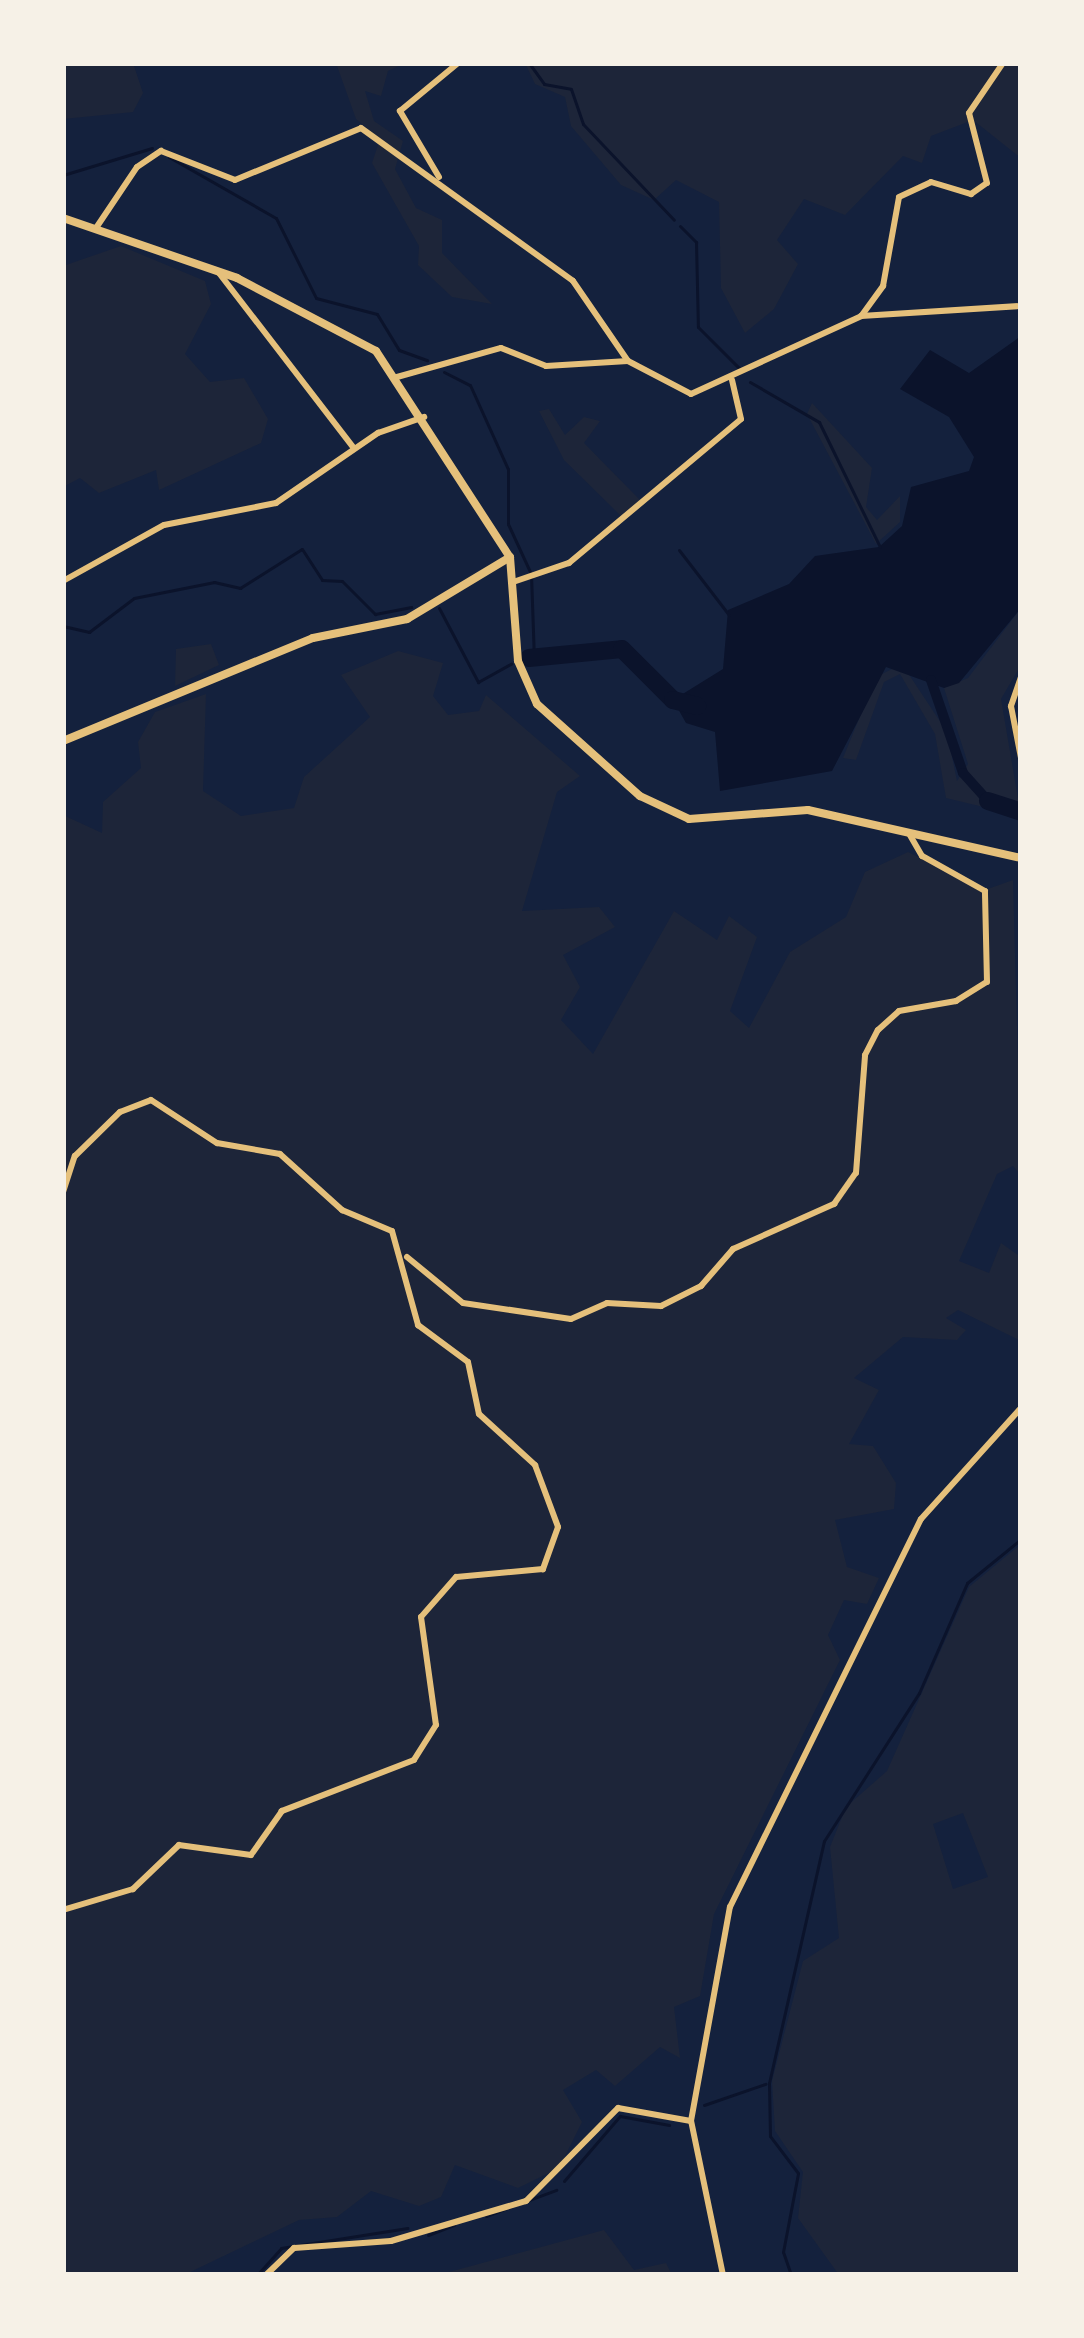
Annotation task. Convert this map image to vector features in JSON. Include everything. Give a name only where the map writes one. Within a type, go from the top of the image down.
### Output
[{"type":"main road","points":[[63,218],[216,269],[352,332],[397,377],[526,580],[518,661],[537,704],[640,796],[689,819],[808,810],[1021,858]]},
{"type":"main road","points":[[63,741],[313,638],[407,619],[510,557]]},
{"type":"street","points":[[441,181],[400,111],[458,63]]},
{"type":"street","points":[[861,316],[884,286],[899,197],[931,182],[971,194],[987,183],[969,112],[1004,63]]},
{"type":"street","points":[[96,228],[161,151],[235,180],[350,126],[441,181],[573,280],[628,362]]},
{"type":"street","points":[[216,269],[354,448]]},
{"type":"street","points":[[397,377],[501,348],[547,366],[628,362],[692,394],[732,380],[861,316],[1021,306]]},
{"type":"street","points":[[526,580],[741,419],[732,380]]},
{"type":"street","points":[[63,581],[164,525],[276,503],[354,448],[424,417]]},
{"type":"street","points":[[1021,676],[1011,706],[1021,758]]},
{"type":"street","points":[[63,1192],[76,1156],[120,1112],[151,1100],[217,1143],[280,1154],[342,1210],[383,1223],[406,1257],[464,1303],[571,1319],[607,1303],[661,1306],[700,1286],[733,1249],[834,1204],[856,1173],[878,1030],[899,1011],[956,1001],[987,982],[985,891],[922,856],[910,835]]},
{"type":"street","points":[[63,1910],[133,1889],[179,1845],[251,1855],[282,1811],[414,1760],[436,1725],[419,1634],[431,1602],[471,1570],[530,1576],[551,1557],[559,1527],[546,1481],[489,1431],[458,1349],[418,1325],[406,1257]]},
{"type":"street","points":[[723,2275],[691,2121],[722,1932],[749,1864],[921,1519],[1021,1408]]},
{"type":"street","points":[[266,2275],[295,2248],[391,2241],[526,2201],[618,2108],[691,2121]]},
{"type":"shaded area","points":[[63,63],[133,63],[143,93],[133,112],[63,119]]},
{"type":"shaded area","points":[[336,63],[405,63],[388,71],[381,96],[365,91],[374,121],[403,141],[395,169],[416,208],[442,220],[442,253],[492,304],[452,297],[418,265],[419,246],[372,163],[380,139],[356,119]]},
{"type":"shaded area","points":[[525,63],[1021,63],[1021,158],[973,120],[931,136],[922,163],[903,156],[845,215],[804,199],[777,240],[798,264],[774,309],[745,333],[721,288],[719,202],[676,180],[654,200],[621,185],[571,126],[565,97],[535,84]]},
{"type":"shaded area","points":[[121,246],[205,281],[211,304],[185,354],[210,382],[244,378],[268,419],[261,443],[159,490],[156,470],[99,493],[80,478],[63,487],[63,266]]},
{"type":"shaded area","points":[[1021,336],[1021,608],[959,683],[944,688],[886,667],[832,771],[720,791],[715,732],[686,723],[673,700],[723,669],[728,610],[789,584],[815,556],[879,547],[902,526],[911,487],[969,471],[974,457],[949,417],[900,389],[930,350],[969,373]]},
{"type":"shaded area","points":[[812,403],[872,468],[866,507],[877,520],[900,496],[900,522],[876,544],[807,414]]},
{"type":"shaded area","points":[[549,409],[565,435],[584,417],[600,421],[584,443],[640,500],[621,516],[564,460],[539,411]]},
{"type":"shaded area","points":[[1021,608],[1021,665],[1001,699],[1021,816],[946,798],[935,734],[900,674],[884,682],[856,760],[843,758],[876,677],[902,664],[947,732],[957,781],[968,764],[944,688],[968,678]]},
{"type":"shaded area","points":[[211,644],[219,665],[175,686],[176,649]]},
{"type":"shaded area","points":[[398,651],[443,663],[433,696],[448,715],[479,711],[486,695],[580,776],[557,792],[522,911],[599,907],[615,927],[563,955],[580,987],[561,1020],[593,1054],[674,911],[717,940],[729,916],[757,937],[730,1011],[749,1028],[790,952],[846,917],[865,872],[908,852],[985,890],[1013,880],[1021,1175],[1013,1166],[997,1174],[959,1261],[989,1273],[1001,1243],[1021,1257],[1021,1341],[958,1310],[946,1318],[966,1330],[957,1340],[903,1337],[854,1378],[879,1390],[849,1444],[873,1446],[896,1483],[894,1509],[835,1520],[847,1567],[879,1578],[867,1604],[844,1600],[828,1635],[840,1660],[714,1914],[700,1996],[674,2007],[680,2058],[660,2047],[615,2086],[596,2070],[563,2090],[582,2122],[559,2168],[518,2188],[455,2165],[441,2197],[419,2206],[371,2191],[337,2217],[299,2220],[184,2275],[63,2275],[63,815],[102,833],[103,802],[141,768],[138,742],[155,712],[206,694],[203,791],[241,816],[294,808],[304,777],[370,717],[341,675]]},
{"type":"shaded area","points":[[1021,1544],[1021,2275],[839,2275],[798,2218],[803,2172],[775,2131],[772,2081],[803,1961],[839,1938],[830,1847],[846,1807],[887,1771],[969,1587]],"holes":[[[963,1813],[988,1877],[953,1889],[933,1824]]]},
{"type":"shaded area","points":[[604,2230],[634,2270],[666,2263],[672,2275],[438,2275]]},
{"type":"waterway","points":[[529,63],[544,84],[571,89],[583,124],[674,220]]},
{"type":"waterway","points":[[63,175],[152,148]]},
{"type":"waterway","points":[[169,157],[276,218],[316,298],[377,314],[399,350],[427,360]]},
{"type":"waterway","points":[[680,226],[696,242],[698,327],[741,370]]},
{"type":"waterway","points":[[444,372],[470,385],[508,469],[508,524],[531,574],[534,659]]},
{"type":"waterway","points":[[750,382],[819,422],[880,547]]},
{"type":"waterway","points":[[63,626],[89,632],[134,598],[214,582],[240,588],[302,549],[322,580],[342,581],[375,614],[411,607]]},
{"type":"waterway","points":[[679,550],[729,615]]},
{"type":"waterway","points":[[439,608],[478,682],[511,664]]},
{"type":"waterway","points":[[529,658],[622,649],[673,700],[697,706]]},
{"type":"waterway","points":[[931,680],[963,773],[988,801]]},
{"type":"waterway","points":[[988,801],[1021,812]]},
{"type":"waterway","points":[[791,2275],[783,2252],[798,2173],[770,2136],[769,2083],[824,1841],[919,1693],[967,1583],[1021,1539]]},
{"type":"waterway","points":[[704,2105],[765,2084]]},
{"type":"waterway","points":[[564,2181],[620,2116],[669,2125]]},
{"type":"waterway","points":[[486,2216],[556,2190]]},
{"type":"waterway","points":[[428,2235],[454,2225]]},
{"type":"waterway","points":[[257,2275],[281,2248],[407,2228]]}]
